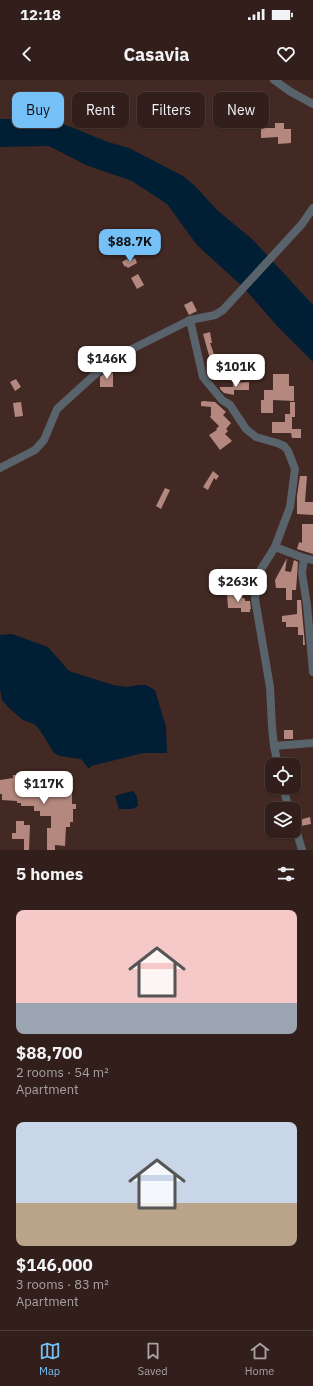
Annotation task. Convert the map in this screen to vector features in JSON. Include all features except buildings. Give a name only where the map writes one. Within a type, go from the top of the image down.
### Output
[{"type":"street","points":[[274,80],[291,92],[313,104]]},
{"type":"street","points":[[0,468],[35,450],[44,440],[57,409],[101,369],[122,354],[190,320],[214,315],[223,310],[302,224],[313,208]]},
{"type":"street","points":[[190,320],[203,377],[222,400],[230,405],[246,428],[256,437],[277,442],[284,446],[288,451],[295,469],[290,507],[275,547],[258,574],[255,598],[270,688],[272,726],[277,758]]},
{"type":"street","points":[[275,547],[313,560]]},
{"type":"street","points":[[304,558],[302,573],[307,605],[313,672]]},
{"type":"street","points":[[274,746],[313,743]]},
{"type":"street","points":[[299,838],[302,850]]},
{"type":"water","points":[[0,119],[12,119],[12,128],[64,128],[64,124],[108,142],[129,148],[183,176],[196,187],[217,210],[253,240],[313,305],[313,362],[278,327],[243,287],[197,245],[167,204],[132,181],[86,165],[49,146],[0,147]]},
{"type":"water","points":[[12,634],[48,647],[69,671],[113,685],[127,687],[146,685],[155,690],[166,727],[167,753],[143,753],[91,766],[89,769],[81,759],[60,756],[54,753],[39,729],[34,724],[23,720],[2,700],[0,689],[0,635]]},
{"type":"water","points":[[132,791],[137,797],[138,806],[132,809],[119,809],[115,796]]}]
